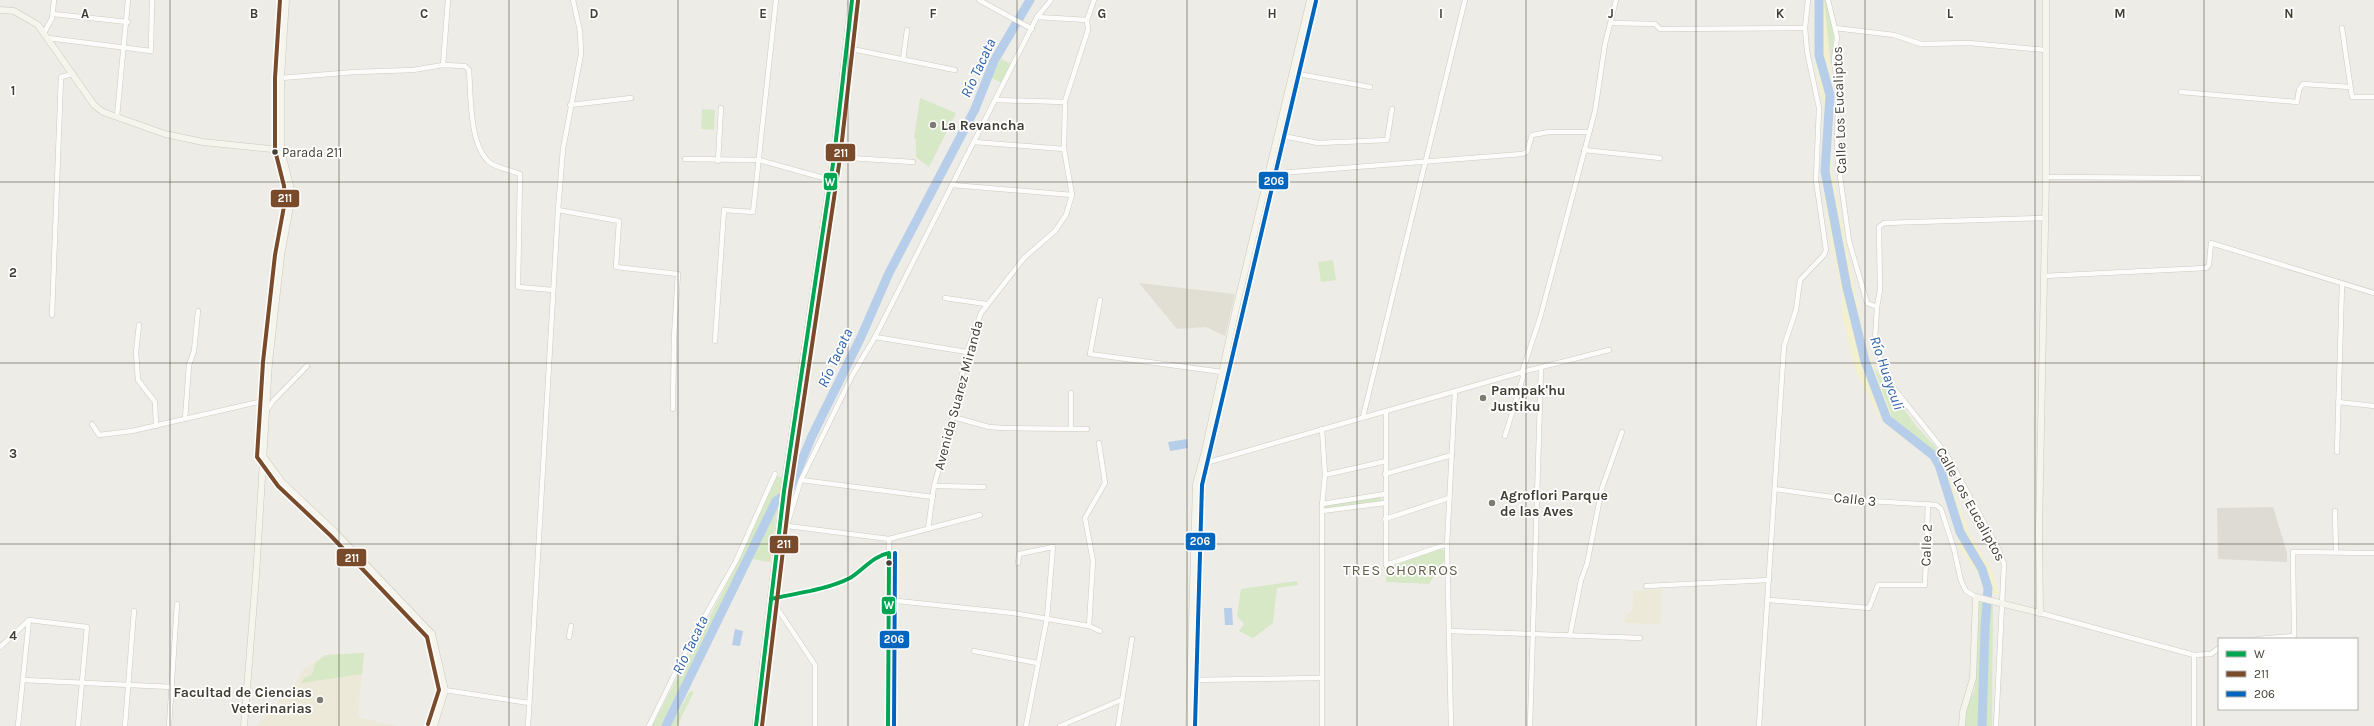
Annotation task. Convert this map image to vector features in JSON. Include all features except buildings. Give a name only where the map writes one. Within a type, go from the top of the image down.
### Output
[{"type":"main road","points":[[756,726],[771,599],[783,525],[782,504],[831,180],[852,0]]},
{"type":"street","points":[[44,33],[53,14],[54,0]]},
{"type":"street","points":[[117,116],[128,22],[128,0]]},
{"type":"street","points":[[48,38],[125,49],[151,51],[152,0]]},
{"type":"street","points":[[244,726],[274,313],[291,201],[290,185],[281,150],[281,78],[286,0]]},
{"type":"street","points":[[443,64],[448,0]]},
{"type":"street","points":[[528,726],[558,210],[563,149],[570,105],[581,54],[580,31],[573,0]]},
{"type":"street","points":[[715,341],[724,210],[753,212],[776,0]]},
{"type":"street","points":[[979,0],[1032,29]]},
{"type":"street","points":[[980,515],[889,539],[783,525],[801,480],[853,374],[875,337],[1037,17],[1051,0]]},
{"type":"street","name":"Avenida Suarez Miranda","points":[[928,529],[934,486],[953,417],[967,352],[974,329],[986,304],[1024,258],[1054,231],[1066,215],[1072,195],[1064,149],[1065,102],[1088,30],[1087,20],[1094,0]]},
{"type":"street","points":[[1189,726],[1196,484],[1202,464],[1268,174],[1310,0]]},
{"type":"street","points":[[1363,417],[1465,0]]},
{"type":"street","points":[[1505,436],[1523,377],[1522,372],[1540,318],[1589,132],[1616,0]]},
{"type":"street","points":[[1759,726],[1769,600],[1784,346],[1796,310],[1800,280],[1824,255],[1826,250],[1816,180],[1819,108],[1805,28],[1808,0]]},
{"type":"street","name":"Calle Los Eucaliptos","points":[[1828,0],[1837,37],[1834,60],[1838,89],[1837,154],[1850,241],[1867,304],[1877,307],[1875,340],[1883,369],[1892,386],[1947,455],[1998,548],[2004,564],[2004,604],[1996,726]]},
{"type":"street","points":[[2040,612],[2039,530],[2046,177],[2046,0]]},
{"type":"street","points":[[0,10],[14,11],[38,25],[74,74],[94,105],[103,112],[165,134],[203,142],[281,150]]},
{"type":"street","points":[[53,14],[128,22]]},
{"type":"street","points":[[1037,17],[1087,20]]},
{"type":"street","points":[[1612,23],[1656,24],[1660,29],[1805,28]]},
{"type":"street","points":[[1835,28],[1894,35],[1921,44],[1969,43],[2046,50]]},
{"type":"street","points":[[2342,28],[2352,97],[2374,97]]},
{"type":"street","points":[[903,59],[907,30]]},
{"type":"street","points":[[847,48],[955,70]]},
{"type":"street","points":[[281,78],[355,72],[412,70],[443,64],[465,66],[469,70],[474,125],[478,146],[489,163],[520,174],[518,287],[553,290]]},
{"type":"street","points":[[1293,73],[1370,87]]},
{"type":"street","points":[[52,315],[61,77],[74,74]]},
{"type":"street","points":[[2181,92],[2297,102],[2299,90],[2303,84],[2350,87]]},
{"type":"street","points":[[570,105],[631,98]]},
{"type":"street","points":[[996,100],[1065,102]]},
{"type":"street","points":[[718,161],[721,108]]},
{"type":"street","points":[[1278,135],[1318,143],[1387,140],[1392,109]]},
{"type":"street","points":[[1268,174],[1426,160],[1522,154],[1527,152],[1532,135],[1549,132],[1589,132]]},
{"type":"street","points":[[974,142],[1064,149]]},
{"type":"street","points":[[1584,150],[1660,158]]},
{"type":"street","points":[[834,157],[913,162]]},
{"type":"street","points":[[685,159],[718,161],[759,160],[831,180]]},
{"type":"street","points":[[2046,177],[2199,178]]},
{"type":"street","points":[[952,185],[1072,195]]},
{"type":"street","points":[[558,210],[619,221],[616,267],[678,274],[674,337],[673,409]]},
{"type":"street","points":[[1877,307],[1880,290],[1879,227],[1884,223],[2044,218]]},
{"type":"street","points":[[2044,276],[2206,268],[2209,264],[2211,243],[2374,293]]},
{"type":"street","points":[[2337,452],[2342,284]]},
{"type":"street","points":[[946,298],[986,304]]},
{"type":"street","points":[[1100,300],[1090,354],[1222,372]]},
{"type":"street","points":[[185,419],[189,365],[194,351],[198,311]]},
{"type":"street","points":[[139,325],[136,352],[138,380],[155,402],[156,426]]},
{"type":"street","points":[[875,337],[967,352]]},
{"type":"street","points":[[1202,464],[1522,372],[1588,354],[1610,350]]},
{"type":"street","points":[[266,411],[274,400],[307,366]]},
{"type":"street","points":[[1530,726],[1541,368]]},
{"type":"street","points":[[1451,726],[1447,544],[1455,392]]},
{"type":"street","points":[[1071,393],[1071,428]]},
{"type":"street","points":[[92,424],[99,435],[132,431],[267,400]]},
{"type":"street","points":[[2338,402],[2374,406]]},
{"type":"street","points":[[1386,411],[1386,565],[1447,544]]},
{"type":"street","points":[[953,417],[990,427],[1087,429]]},
{"type":"street","points":[[1322,429],[1325,475],[1322,504],[1322,726]]},
{"type":"street","points":[[1570,635],[1580,580],[1587,564],[1602,488],[1622,432]]},
{"type":"street","points":[[1090,626],[1093,561],[1085,518],[1105,483],[1099,443]]},
{"type":"street","points":[[1385,474],[1452,454]]},
{"type":"street","points":[[263,456],[282,482],[335,532],[432,634],[445,690],[434,726]]},
{"type":"street","points":[[1325,475],[1386,461]]},
{"type":"street","points":[[649,726],[692,639],[736,561],[775,474]]},
{"type":"street","points":[[801,480],[932,497]]},
{"type":"street","points":[[934,486],[984,487]]},
{"type":"street","name":"Calle 3","points":[[1775,489],[1854,500],[1936,505],[1941,509],[1954,549],[1961,581],[1966,591],[1979,598]]},
{"type":"street","points":[[1322,504],[1385,494]]},
{"type":"street","points":[[1385,519],[1449,498]]},
{"type":"street","points":[[1322,511],[1385,503]]},
{"type":"street","name":"Calle 2","points":[[1769,600],[1869,608],[1878,585],[1925,585],[1928,504]]},
{"type":"street","points":[[2335,511],[2336,552]]},
{"type":"street","points":[[888,726],[889,539]]},
{"type":"street","points":[[1018,562],[1019,554],[1053,547],[1047,618],[1037,663],[1026,726]]},
{"type":"street","points":[[2270,638],[2294,636],[2293,552],[2374,553]]},
{"type":"street","points":[[815,726],[815,665],[771,599],[842,583],[860,572],[881,554],[889,553]]},
{"type":"street","points":[[1646,586],[1769,580]]},
{"type":"street","points":[[1962,726],[1963,712],[1973,678],[1979,598],[2040,612],[2194,655],[2211,654],[2218,649]]},
{"type":"street","points":[[888,600],[1047,618],[1090,626],[1100,630]]},
{"type":"street","points":[[169,726],[177,604]]},
{"type":"street","points":[[126,726],[134,611]]},
{"type":"street","points":[[0,647],[29,620],[87,627],[78,726]]},
{"type":"street","points":[[18,726],[29,620]]},
{"type":"street","points":[[569,637],[571,626]]},
{"type":"street","points":[[1450,631],[1640,638]]},
{"type":"street","points":[[1118,726],[1132,639]]},
{"type":"street","points":[[974,651],[1037,663]]},
{"type":"street","points":[[2194,655],[2194,726]]},
{"type":"street","points":[[1191,680],[1321,678]]},
{"type":"street","points":[[23,680],[172,687]]},
{"type":"street","points":[[445,690],[530,703]]},
{"type":"street","points":[[1060,726],[1121,700]]},
{"type":"shaded area","points":[[1139,283],[1235,294],[1225,336],[1206,327],[1177,329]]},
{"type":"shaded area","points":[[2273,507],[2287,553],[2287,562],[2218,559],[2217,508]]},
{"type":"shaded area","points":[[1662,589],[1661,622],[1658,624],[1624,623],[1626,615],[1632,611],[1634,591]]},
{"type":"shaded area","name":"Facultad de Ciencias Veterinarias","points":[[364,653],[358,716],[397,726],[256,726],[295,685],[303,670],[326,655]]},
{"type":"green space","points":[[1824,0],[1826,0],[1834,37],[1831,65]]},
{"type":"green space","points":[[1001,59],[1011,64],[1002,83],[991,78]]},
{"type":"green space","name":"La Revancha","points":[[920,98],[956,113],[929,167],[916,157],[916,139],[914,138]]},
{"type":"green space","points":[[702,109],[715,110],[714,130],[701,129]]},
{"type":"green space","points":[[1333,260],[1336,280],[1321,282],[1318,262]]},
{"type":"green space","points":[[1873,366],[1916,426],[1944,456],[1950,468],[1943,459],[1892,417]]},
{"type":"green space","points":[[777,476],[782,477],[779,498],[775,498],[661,726],[652,726],[738,563],[746,540]]},
{"type":"green space","points":[[1381,497],[1381,501],[1325,509],[1325,505]]},
{"type":"green space","points":[[778,504],[770,562],[752,559]]},
{"type":"green space","points":[[1441,549],[1444,551],[1444,561],[1429,584],[1386,582],[1387,567]]},
{"type":"green space","points":[[1297,581],[1298,585],[1277,588],[1273,623],[1253,638],[1239,631],[1244,624],[1237,616],[1241,589]]},
{"type":"green space","points":[[1979,602],[1993,605],[1992,726],[1964,726],[1964,709],[1975,690]]},
{"type":"green space","points":[[364,653],[362,674],[301,683],[304,678],[312,675],[316,662],[326,655]]},
{"type":"green space","points":[[690,691],[694,692],[677,726],[671,726]]},
{"type":"sand","points":[[1814,0],[1824,0],[1833,102],[1831,166],[1865,343],[1892,417],[1943,459],[1969,533],[1993,572],[1999,595],[1984,593],[1981,579],[1960,548],[1935,466],[1926,453],[1904,439],[1882,421],[1856,373],[1842,314],[1842,294],[1831,245],[1822,182],[1823,105],[1814,54]]},
{"type":"water","points":[[1187,439],[1188,448],[1170,451],[1168,442]]},
{"type":"water","points":[[1224,608],[1232,608],[1233,625],[1225,625]]},
{"type":"water","points":[[735,629],[743,631],[740,646],[732,645]]},
{"type":"waterway","name":"Río Tacata","points":[[666,726],[776,501],[788,493],[812,436],[861,337],[889,273],[975,109],[994,61],[1030,0]]},
{"type":"waterway","name":"Río Huayculi","points":[[1819,0],[1819,55],[1830,95],[1825,171],[1847,288],[1865,361],[1887,419],[1934,456],[1939,465],[1960,532],[1982,569],[1988,588],[1985,628],[1982,726]]},
{"type":"transit line","name":"211","points":[[280,0],[275,78],[275,150],[284,186],[285,201],[275,255],[263,362],[257,457],[278,486],[331,536],[427,637],[439,690],[428,724]]},
{"type":"transit line","name":"W","points":[[756,726],[784,491],[834,157],[852,0]]},
{"type":"transit line","name":"211","points":[[762,726],[790,492],[840,158],[858,1]]},
{"type":"transit line","name":"206","points":[[1195,726],[1202,485],[1316,1]]},
{"type":"transit line","name":"W","points":[[771,599],[831,586],[850,578],[873,560],[889,553],[888,726]]},
{"type":"transit line","name":"206","points":[[894,726],[895,553]]},
{"type":"place","name":"La Revancha","points":[[933,125]]},
{"type":"place","name":"Parada 211","points":[[275,152]]},
{"type":"place","name":"Pampak'hu Justiku","points":[[1483,398]]},
{"type":"place","name":"Agroflori Parque de las Aves","points":[[1492,503]]},
{"type":"place","name":"Facultad de Ciencias Veterinarias","points":[[320,700]]},
{"type":"district","name":"TRES CHORROS","points":[[1401,570]]}]
